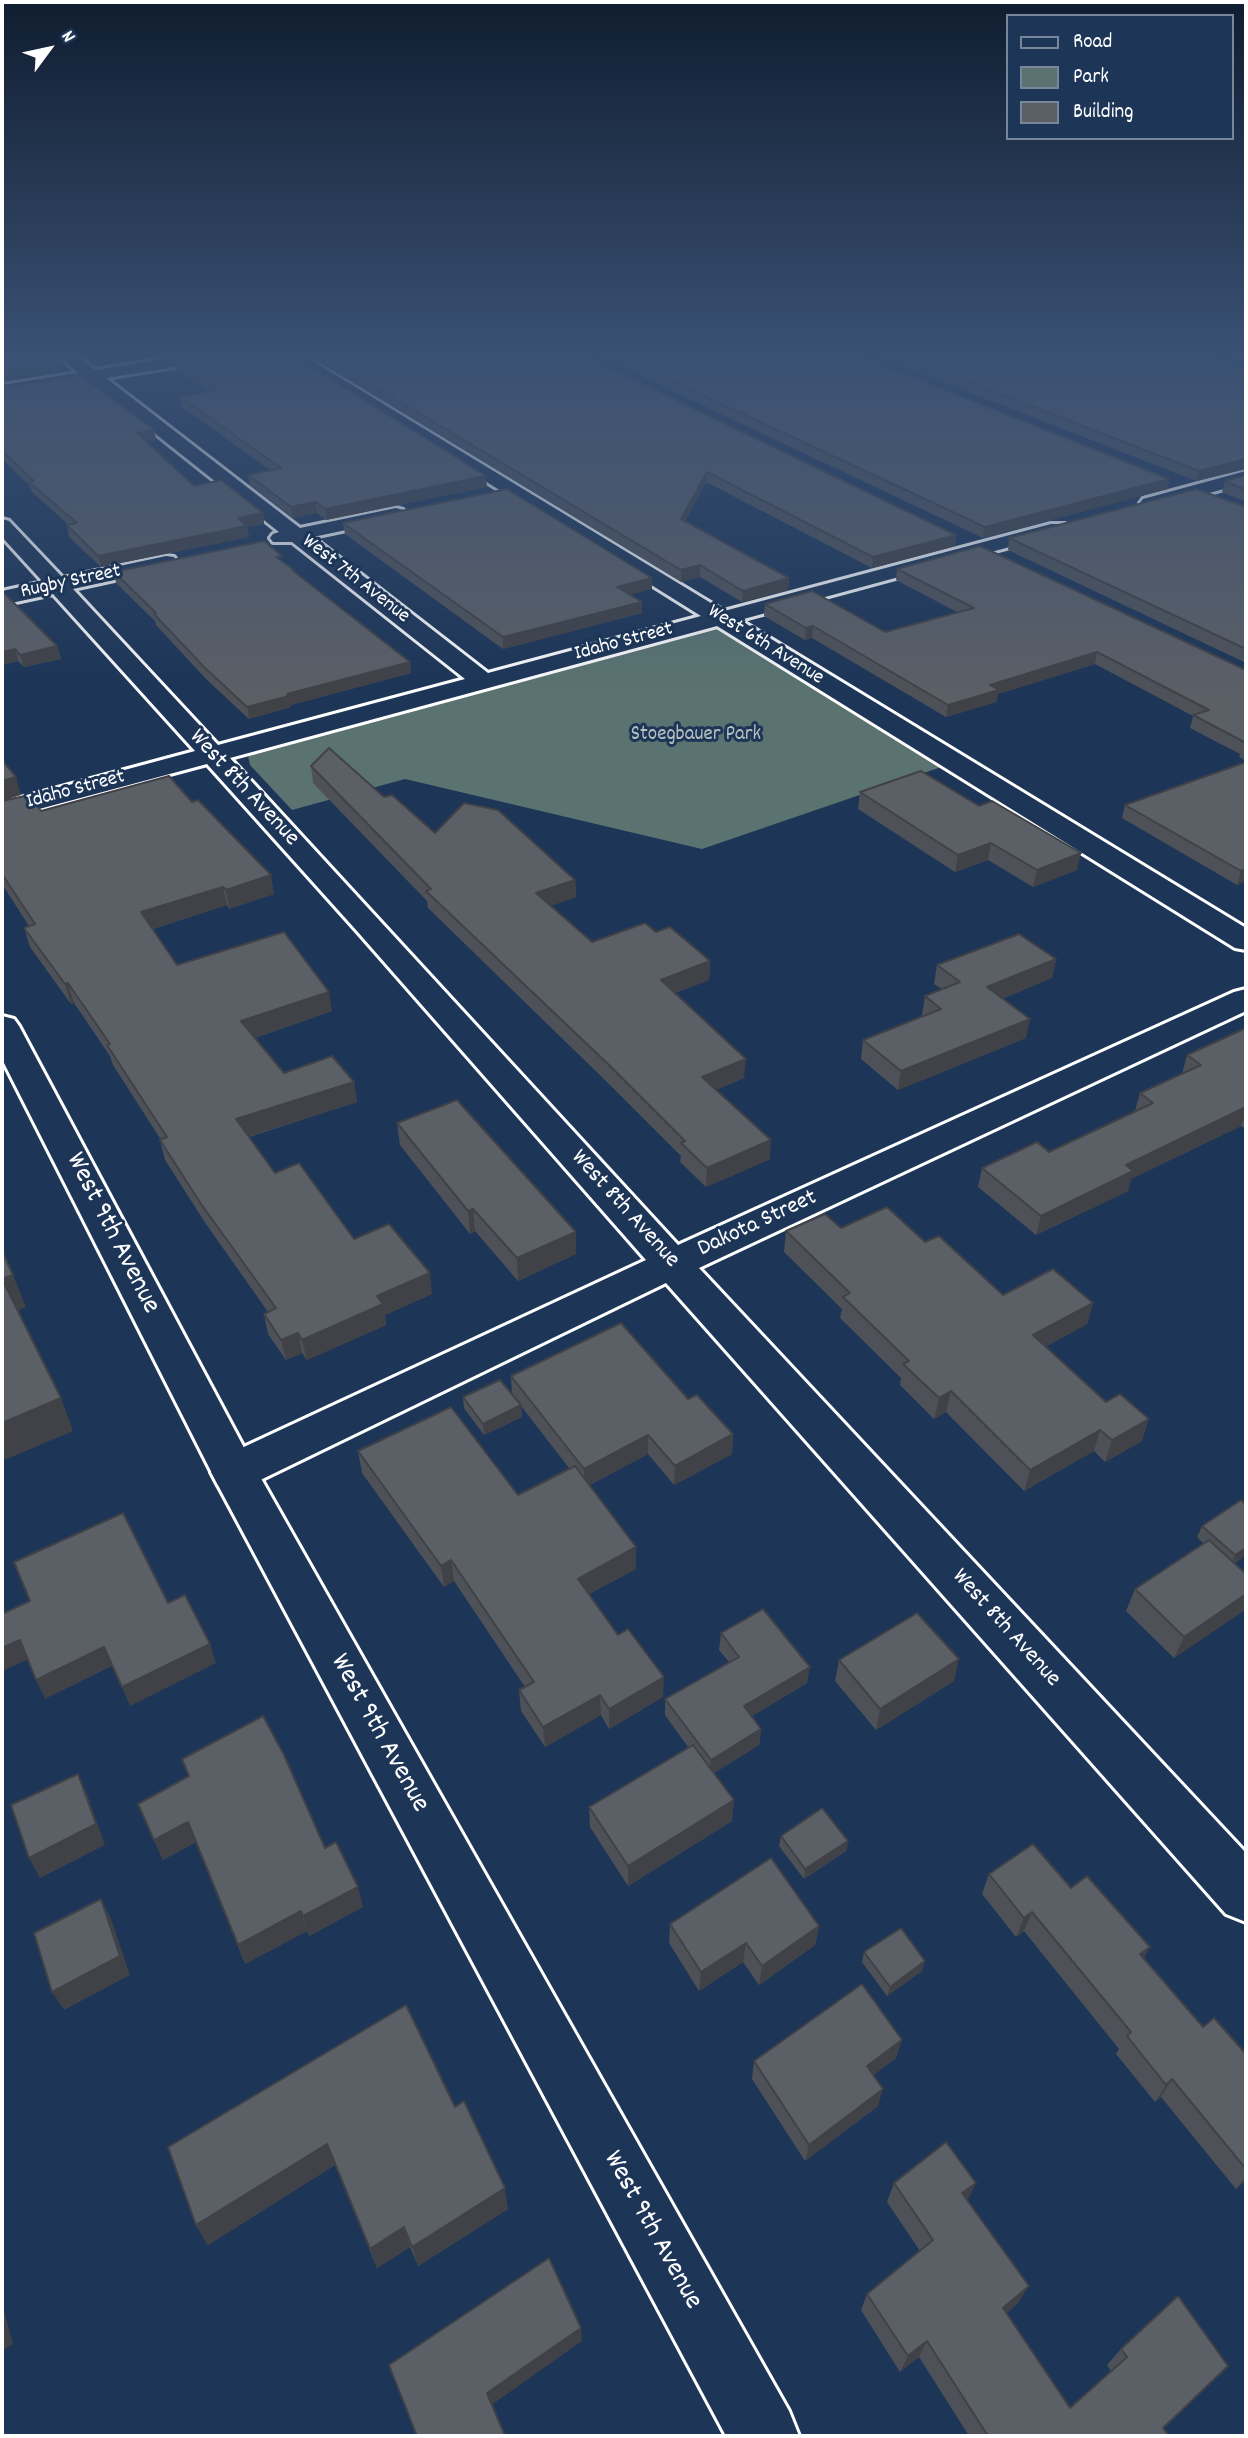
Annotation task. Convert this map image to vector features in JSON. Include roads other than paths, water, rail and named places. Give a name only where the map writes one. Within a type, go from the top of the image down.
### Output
[{"type":"street","name":"West 7th Avenue","points":[[207,465],[483,681]]},
{"type":"street","name":"West 6th Avenue","points":[[470,465],[1241,932]]},
{"type":"street","points":[[1129,509],[1246,477]]},
{"type":"street","points":[[1171,481],[1221,501]]},
{"type":"street","points":[[476,497],[511,490]]},
{"type":"street","points":[[259,542],[412,510]]},
{"type":"street","name":"Idaho Street","points":[[2,811],[1075,523]]},
{"type":"street","name":"West 8th Avenue","points":[[2,525],[368,924],[672,1264],[1246,1894]]},
{"type":"street","points":[[957,536],[1007,560]]},
{"type":"street","name":"Rugby Street","points":[[2,598],[180,559]]},
{"type":"street","name":"Dakota Street","points":[[234,1472],[672,1264],[1246,999]]},
{"type":"street","name":"West 9th Avenue","points":[[5,1041],[234,1472],[764,2436]]},
{"type":"park label","name":"Stoegbauer Park","points":[[696,736]]}]
